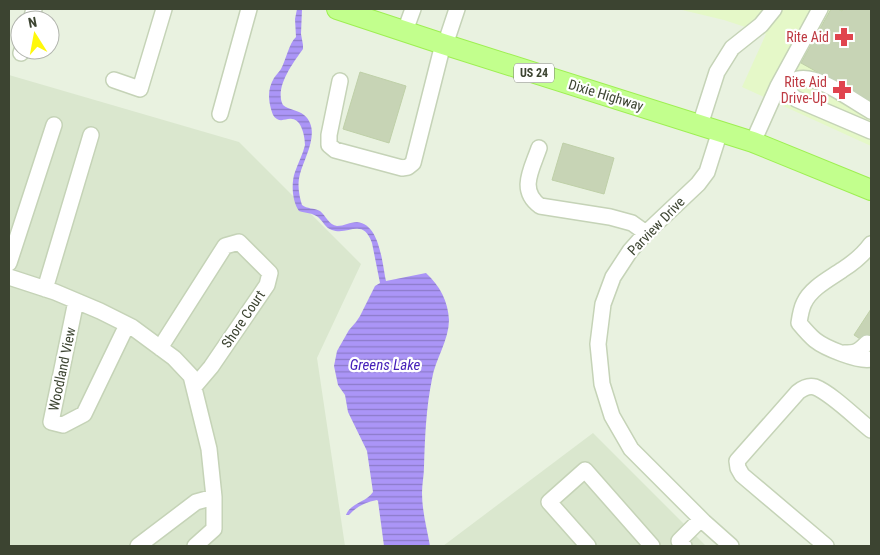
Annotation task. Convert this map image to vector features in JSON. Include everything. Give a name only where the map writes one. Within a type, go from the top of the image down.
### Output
[{"type":"main road","name":"Dixie Highway","points":[[343,10],[753,142],[871,190]]},
{"type":"street","points":[[114,80],[140,89],[162,9]]},
{"type":"street","points":[[220,114],[249,9]]},
{"type":"street","points":[[405,31],[413,9]]},
{"type":"street","points":[[340,81],[328,135],[329,145],[335,150],[402,168],[408,167],[413,162],[444,44],[457,9]]},
{"type":"street","points":[[700,125],[717,72],[732,48],[761,25],[774,9]]},
{"type":"street","points":[[753,142],[778,86],[820,9]]},
{"type":"street","points":[[778,86],[798,79],[816,81],[871,111]]},
{"type":"street","points":[[798,79],[791,83],[789,90],[796,99],[871,132]]},
{"type":"street","points":[[9,263],[54,125]]},
{"type":"street","name":"Parview Drive","points":[[720,131],[707,172],[698,184],[646,232],[630,251],[613,277],[603,304],[598,344],[602,384],[612,416],[631,449],[701,519],[731,546]]},
{"type":"street","points":[[45,289],[91,135]]},
{"type":"street","points":[[539,148],[528,180],[528,192],[532,200],[540,206],[610,217],[632,223],[646,232]]},
{"type":"street","name":"Shore Court","points":[[160,348],[225,246],[239,242],[270,273],[267,285],[211,367],[194,387]]},
{"type":"street","points":[[871,244],[865,252],[844,269],[823,282],[810,295],[804,303],[799,323],[809,334],[826,347],[867,360],[871,359]]},
{"type":"street","points":[[9,277],[76,301],[127,325],[174,358],[191,376],[209,448],[214,497],[214,529],[195,546]]},
{"type":"street","name":"Woodland View","points":[[76,301],[51,422],[63,425],[84,414],[127,325]]},
{"type":"street","points":[[842,353],[859,351],[867,343]]},
{"type":"street","points":[[826,546],[742,475],[737,461],[798,392],[806,387],[815,387],[828,394],[871,429]]},
{"type":"street","points":[[588,546],[549,502],[585,470],[652,546]]},
{"type":"street","points":[[138,546],[196,502],[214,497]]},
{"type":"street","points":[[679,545],[701,519]]},
{"type":"shaded area","points":[[678,9],[871,9],[871,146],[742,87],[766,34],[724,20]]},
{"type":"shaded area","points":[[9,75],[239,142],[361,264],[317,358],[345,546],[9,546]]},
{"type":"shaded area","points":[[593,433],[706,546],[443,546]]},
{"type":"water","name":"Greens Lake","points":[[297,9],[302,9],[301,34],[303,49],[286,76],[281,91],[281,98],[283,105],[304,115],[312,128],[310,144],[299,178],[302,205],[320,211],[330,222],[337,226],[357,222],[365,224],[371,230],[379,246],[386,281],[426,273],[439,289],[447,306],[448,327],[434,372],[426,423],[422,493],[430,546],[384,546],[377,500],[361,505],[349,515],[346,515],[351,508],[373,492],[367,451],[348,412],[345,395],[338,385],[334,366],[337,351],[349,330],[360,316],[375,286],[380,283],[372,243],[364,231],[360,229],[338,231],[330,229],[316,216],[299,211],[295,202],[293,181],[305,145],[304,134],[301,126],[295,120],[281,120],[275,117],[271,109],[269,97],[272,82],[281,69],[291,43],[296,37],[295,19]]},
{"type":"building","name":"Rite Aid","points":[[831,9],[842,11],[843,9],[871,9],[871,102],[801,63]]},
{"type":"building","points":[[360,72],[406,86],[389,143],[343,129]]},
{"type":"building","points":[[563,143],[614,158],[604,194],[552,180]]},
{"type":"building","points":[[871,309],[871,346],[854,335]]},
{"type":"place","name":"Rite Aid","points":[[844,37]]},
{"type":"place","name":"Rite Aid Drive-Up","points":[[842,90]]}]
